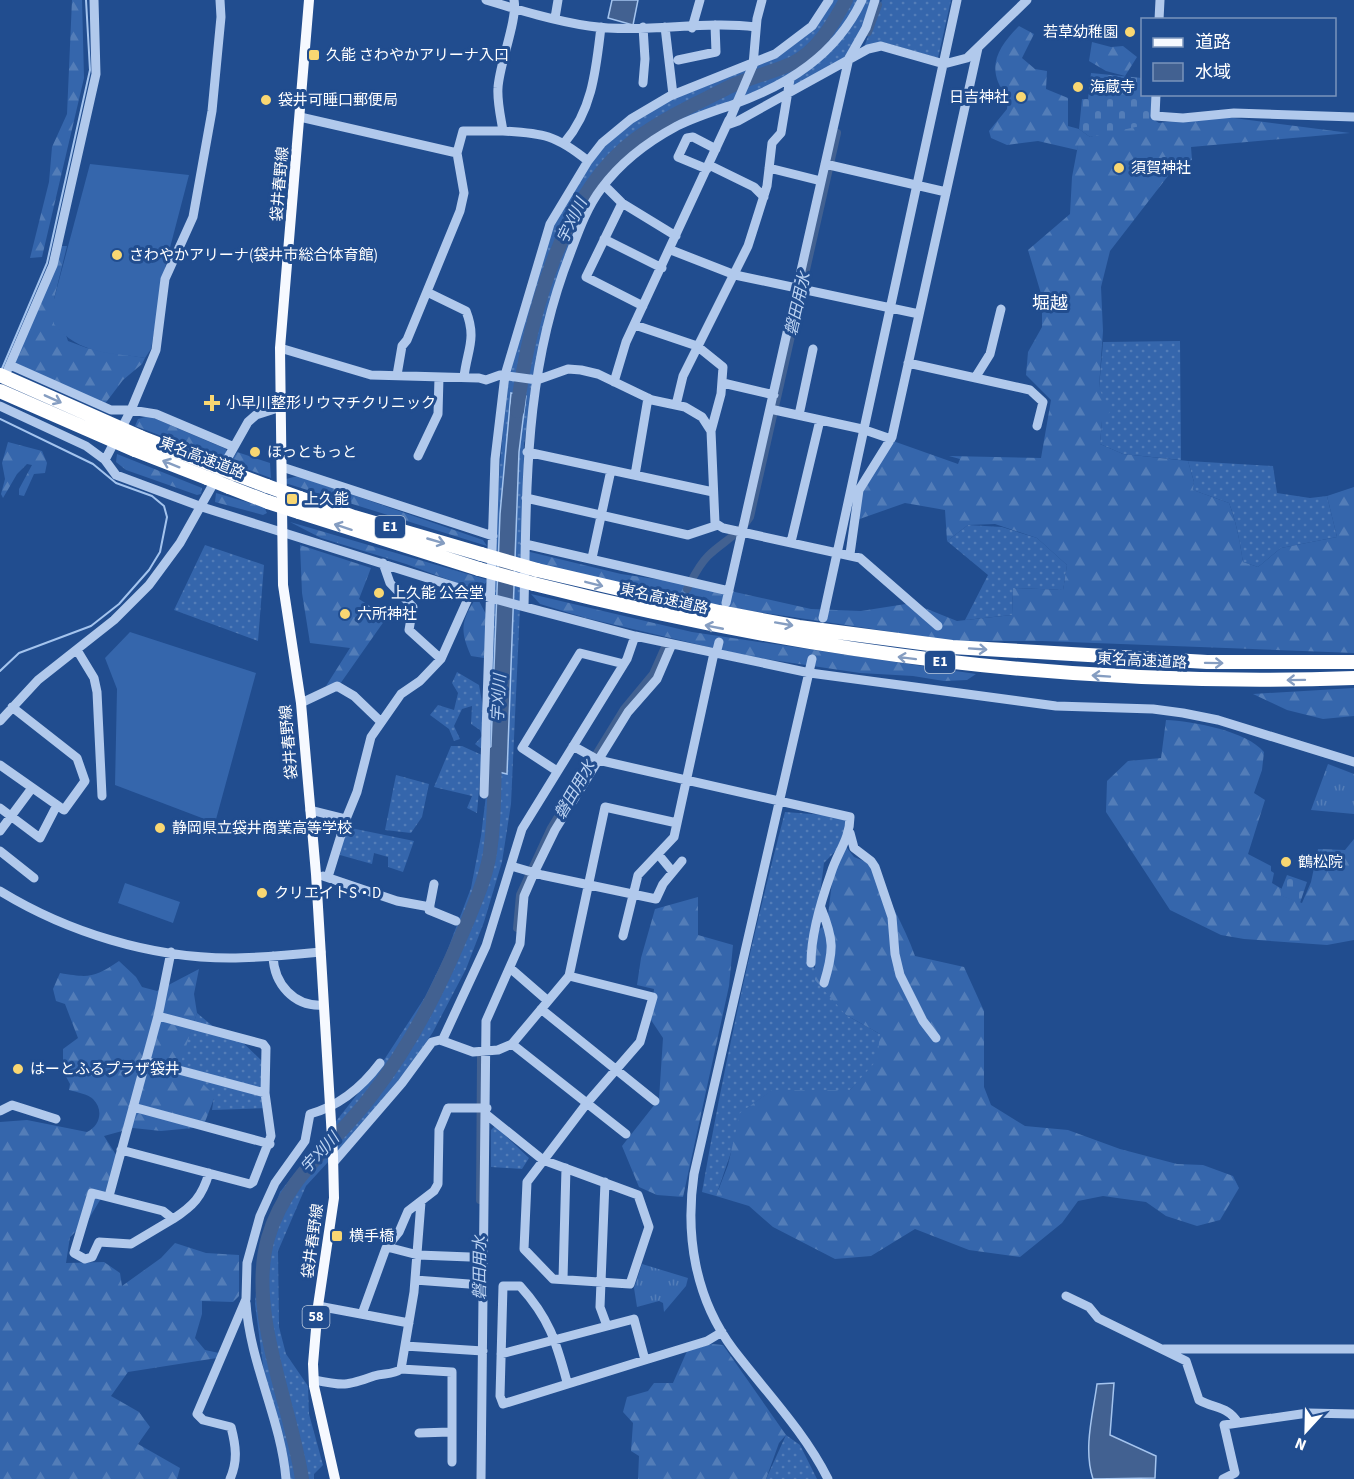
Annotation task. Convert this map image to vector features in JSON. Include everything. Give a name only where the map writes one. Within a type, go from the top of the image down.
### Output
[{"type":"highway","name":"東名高速道路","points":[[5,370],[207,478],[267,486],[354,517],[537,570],[753,618],[952,647],[1207,662],[1354,662]]},
{"type":"highway","name":"東名高速道路","points":[[0,391],[138,443],[215,466],[232,480],[268,502],[479,569],[716,627],[900,658],[1109,677],[1212,681],[1354,678]]},
{"type":"main road","name":"袋井春野線","points":[[309,0],[280,348],[280,407],[284,595],[301,703],[316,874],[333,1159],[334,1198],[318,1306],[314,1380],[335,1479]]},
{"type":"street","points":[[0,391],[5,370],[53,265],[96,74],[94,0]]},
{"type":"street","points":[[105,460],[131,410],[156,350],[165,279],[193,217],[212,111],[220,0]]},
{"type":"street","points":[[486,0],[515,4],[555,18],[601,27],[692,28],[730,24],[756,27]]},
{"type":"street","points":[[555,18],[558,0]]},
{"type":"street","points":[[692,28],[700,0]]},
{"type":"street","points":[[614,381],[626,342],[662,268],[754,63],[756,27],[762,0]]},
{"type":"street","points":[[484,794],[495,459],[506,375],[550,224],[588,160],[602,143],[631,119],[674,95],[775,54],[812,26],[829,0]]},
{"type":"street","points":[[521,606],[527,452],[541,352],[564,267],[600,190],[634,154],[677,126],[770,89],[790,78],[831,48],[862,0]]},
{"type":"street","points":[[726,603],[849,58],[867,28],[875,0]]},
{"type":"street","points":[[823,618],[862,429],[957,0]]},
{"type":"street","points":[[728,122],[738,121],[849,58],[881,46],[944,64],[967,58],[1027,0]]},
{"type":"street","points":[[1159,18],[1160,0]]},
{"type":"street","points":[[503,131],[498,88],[515,4]]},
{"type":"street","points":[[678,60],[716,52],[715,25]]},
{"type":"street","points":[[565,142],[583,115],[595,82],[601,27]]},
{"type":"street","points":[[643,27],[645,58],[643,83]]},
{"type":"street","points":[[665,27],[674,95]]},
{"type":"street","points":[[850,554],[858,490],[891,439],[978,48]]},
{"type":"street","points":[[676,405],[683,376],[748,246],[764,197],[772,143],[781,133],[790,78]]},
{"type":"street","points":[[1156,96],[1155,116],[1183,118],[1234,113],[1354,117]]},
{"type":"street","points":[[300,117],[457,153]]},
{"type":"street","points":[[397,375],[402,346],[407,340],[427,292],[464,193],[457,153],[463,131],[533,133],[565,142],[588,160]]},
{"type":"street","points":[[716,149],[693,137],[687,138],[678,157],[754,186],[764,197]]},
{"type":"street","points":[[825,164],[946,192]]},
{"type":"street","points":[[769,168],[821,181]]},
{"type":"street","points":[[608,189],[621,202],[676,237]]},
{"type":"street","points":[[621,202],[586,278],[643,306]]},
{"type":"street","points":[[604,239],[662,268]]},
{"type":"street","points":[[670,250],[735,275],[919,314]]},
{"type":"street","points":[[427,292],[466,311],[472,328],[472,342],[464,377]]},
{"type":"street","points":[[975,378],[990,354],[1001,309]]},
{"type":"street","points":[[635,325],[697,346],[723,367],[723,383],[711,431],[715,524],[718,525]]},
{"type":"street","points":[[280,348],[371,375],[464,377],[486,380],[506,375],[536,380],[568,369],[597,374],[648,398],[676,405],[702,417],[711,431]]},
{"type":"street","points":[[799,415],[813,349]]},
{"type":"street","points":[[908,363],[1030,390],[1043,402],[1037,426]]},
{"type":"street","points":[[5,370],[111,410],[156,414],[234,447]]},
{"type":"street","points":[[418,456],[438,414],[439,377]]},
{"type":"street","points":[[723,383],[774,394]]},
{"type":"street","points":[[635,475],[648,398]]},
{"type":"street","points":[[0,406],[86,446],[105,460],[117,475],[202,507],[471,592],[635,636],[810,673],[1056,706],[1153,709],[1183,713],[1218,720],[1354,762]]},
{"type":"street","points":[[0,721],[38,680],[77,650],[149,585],[180,543],[202,507],[248,422],[256,415],[280,407]]},
{"type":"street","points":[[770,409],[862,429],[891,439]]},
{"type":"street","points":[[791,542],[820,420]]},
{"type":"street","points":[[527,452],[714,492]]},
{"type":"street","points":[[282,467],[493,536]]},
{"type":"street","points":[[592,558],[611,470]]},
{"type":"street","points":[[526,498],[688,535],[718,525],[850,554],[860,558],[938,626]]},
{"type":"street","points":[[525,544],[729,591]]},
{"type":"street","points":[[382,563],[390,583],[413,607],[409,630],[441,659]]},
{"type":"street","points":[[328,877],[357,792],[371,737],[401,694],[420,681],[441,659],[471,592]]},
{"type":"street","points":[[442,1041],[477,969],[512,866],[522,829],[624,664],[635,636]]},
{"type":"street","points":[[623,936],[638,875],[674,837],[719,642]]},
{"type":"street","points":[[481,1479],[486,1021],[520,944],[524,896],[555,830],[627,712],[657,679],[672,644]]},
{"type":"street","points":[[77,650],[94,678],[97,692],[102,796]]},
{"type":"street","points":[[557,771],[522,748],[580,653],[624,664]]},
{"type":"street","points":[[812,659],[694,1174],[690,1205],[695,1265],[706,1299],[722,1332],[800,1433],[828,1479]]},
{"type":"street","points":[[301,703],[337,686],[354,696],[380,721]]},
{"type":"street","points":[[0,765],[64,810],[85,781],[77,758],[12,707]]},
{"type":"street","points":[[573,746],[598,760],[850,817],[850,833],[854,848],[876,867],[892,917],[895,954],[900,975],[923,1021],[936,1038]]},
{"type":"street","points":[[0,831],[32,788]]},
{"type":"street","points":[[0,808],[40,838],[57,805]]},
{"type":"street","points":[[333,1159],[396,1091],[432,1041],[442,1041],[473,1052],[487,1052],[512,1044],[569,976],[605,807],[677,824]]},
{"type":"street","points":[[310,810],[346,819]]},
{"type":"street","points":[[811,963],[811,945],[831,872],[850,833]]},
{"type":"street","points":[[0,852],[34,878]]},
{"type":"street","points":[[658,854],[672,871]]},
{"type":"street","points":[[512,866],[534,873],[656,899],[672,871],[682,861]]},
{"type":"street","points":[[316,874],[397,901],[430,907]]},
{"type":"street","points":[[434,884],[429,910],[456,921]]},
{"type":"street","points":[[0,891],[74,927],[126,943],[171,952],[228,958],[321,952]]},
{"type":"street","points":[[821,908],[832,936],[833,948],[824,982]]},
{"type":"street","points":[[109,1196],[158,1016],[171,952]]},
{"type":"street","points":[[273,956],[274,974],[294,997],[315,1006],[323,1005]]},
{"type":"street","points":[[510,968],[548,1001]]},
{"type":"street","points":[[362,1314],[387,1247],[399,1232],[408,1212],[434,1191],[438,1184],[439,1130],[448,1108],[484,1110],[543,1160],[638,1195],[649,1227],[630,1284],[553,1279],[524,1249],[527,1182],[543,1160],[588,1103],[640,1042],[653,997],[569,976]]},
{"type":"street","points":[[541,1009],[655,1101]]},
{"type":"street","points":[[121,1150],[250,1184],[270,1144],[265,1093],[266,1048],[263,1044],[158,1016]]},
{"type":"street","points":[[512,1044],[626,1134]]},
{"type":"street","points":[[145,1061],[265,1093]]},
{"type":"street","points":[[286,1479],[282,1450],[253,1347],[246,1299],[247,1263],[260,1216],[275,1183],[305,1141],[310,1114],[330,1112],[380,1063]]},
{"type":"street","points":[[0,1111],[12,1105],[56,1119]]},
{"type":"street","points":[[133,1107],[270,1144]]},
{"type":"street","points":[[563,1279],[566,1168]]},
{"type":"street","points":[[172,1219],[163,1211],[92,1193],[75,1256],[85,1259],[93,1257],[97,1245],[103,1241],[123,1245],[131,1244],[193,1207],[199,1199],[209,1173]]},
{"type":"street","points":[[605,1182],[600,1307],[607,1326]]},
{"type":"street","points":[[314,1380],[351,1385],[375,1376],[396,1373],[401,1368],[415,1280],[422,1202]]},
{"type":"street","points":[[387,1247],[418,1255],[470,1257]]},
{"type":"street","points":[[415,1280],[469,1284]]},
{"type":"street","points":[[567,1382],[555,1339],[540,1308],[520,1286],[503,1286],[502,1404],[567,1382],[707,1341],[722,1332]]},
{"type":"street","points":[[1066,1296],[1089,1307],[1098,1318],[1186,1361],[1199,1400],[1232,1413],[1238,1423]]},
{"type":"street","points":[[230,1479],[236,1467],[236,1445],[231,1427],[203,1420],[197,1414],[246,1299]]},
{"type":"street","points":[[318,1306],[409,1323]]},
{"type":"street","points":[[501,1354],[634,1319],[645,1360]]},
{"type":"street","points":[[405,1346],[483,1351]]},
{"type":"street","points":[[1162,1349],[1354,1349]]},
{"type":"street","points":[[401,1368],[452,1372],[450,1432],[452,1462]]},
{"type":"street","points":[[1223,1479],[1235,1473],[1224,1425],[1308,1413],[1354,1414]]},
{"type":"street","points":[[419,1433],[450,1432]]},
{"type":"green space","points":[[72,0],[82,0],[84,78],[42,257],[30,258],[49,182],[52,147],[67,114]]},
{"type":"green space","points":[[830,0],[874,0],[849,58],[790,89],[790,79],[677,126],[633,154],[583,218],[540,344],[524,444],[523,542],[511,804],[502,862],[484,922],[466,969],[433,1032],[395,1089],[306,1186],[278,1251],[279,1327],[286,1354],[308,1386],[309,1414],[323,1465],[314,1474],[314,1479],[289,1479],[264,1373],[255,1304],[260,1248],[280,1192],[382,1063],[425,997],[446,954],[471,888],[481,836],[488,779],[496,514],[507,383],[546,238],[590,158],[651,107],[775,54],[800,36]]},
{"type":"green space","points":[[882,0],[951,0],[938,58],[883,42],[864,47]]},
{"type":"green space","points":[[1019,26],[1034,34],[1022,58],[1035,69],[1047,71],[1046,89],[1068,98],[1068,126],[1079,129],[1090,137],[1151,118],[1159,123],[1211,115],[1350,133],[1191,147],[1192,160],[1178,163],[1110,251],[1101,287],[1103,331],[1099,388],[1110,412],[1102,421],[1100,444],[1123,454],[1188,461],[1194,482],[1193,490],[1229,503],[1238,532],[1243,562],[1258,567],[1281,548],[1337,537],[1327,496],[1354,487],[1354,653],[1042,641],[953,641],[718,606],[526,561],[526,551],[621,574],[717,588],[811,609],[861,611],[912,603],[957,621],[1012,615],[1013,588],[1063,590],[1067,565],[1037,538],[995,524],[968,525],[947,541],[945,510],[905,503],[854,521],[857,497],[893,441],[958,464],[960,459],[949,456],[1041,458],[1051,400],[1026,375],[1028,352],[1042,327],[1042,297],[1028,250],[1070,214],[1072,177],[1079,140],[1077,150],[1038,141],[1007,145],[991,138],[989,131],[1007,109],[1008,98],[997,78],[996,60],[1004,43]]},
{"type":"green space","points":[[1092,42],[1111,47],[1123,46],[1137,57],[1125,76],[1106,71],[1089,61]]},
{"type":"green space","points":[[1091,73],[1141,78],[1141,96],[1152,96],[1151,118],[1145,125],[1090,137],[1079,129],[1082,99],[1088,99]]},
{"type":"green space","name":"さわやかアリーナ(袋井市総合体育館)","points":[[90,164],[189,175],[166,263],[151,349],[145,358],[107,353],[84,347],[74,342],[54,324],[54,299]]},
{"type":"green space","points":[[60,246],[67,246],[54,299],[68,341],[87,348],[145,358],[142,364],[123,380],[104,405],[14,362]]},
{"type":"green space","points":[[1180,341],[1181,460],[1123,454],[1100,444],[1102,421],[1099,388],[1103,342]]},
{"type":"green space","points":[[149,416],[226,449],[227,454],[223,459],[135,426],[138,419]]},
{"type":"green space","points":[[8,442],[42,451],[47,463],[45,473],[34,474],[24,496],[19,495],[19,489],[32,465],[27,464],[17,474],[3,498],[1,494],[5,479],[2,463]]},
{"type":"green space","points":[[237,452],[270,463],[271,478],[230,463]]},
{"type":"green space","points":[[117,454],[202,488],[201,494],[197,495],[126,470],[116,462]]},
{"type":"green space","points":[[1188,461],[1273,466],[1277,493],[1310,498],[1327,496],[1337,537],[1281,548],[1258,567],[1243,562],[1236,524],[1229,503],[1193,490],[1194,482]]},
{"type":"green space","points":[[298,476],[483,540],[487,546],[285,483],[286,479]]},
{"type":"green space","points":[[216,493],[264,507],[267,513],[263,515],[215,502]]},
{"type":"green space","points":[[290,522],[488,580],[479,591],[406,564],[321,538]]},
{"type":"green space","points":[[968,525],[1002,527],[1037,538],[1067,565],[1063,590],[1013,588],[1012,615],[965,620],[988,575],[947,541]]},
{"type":"green space","points":[[205,545],[264,565],[258,641],[174,610]]},
{"type":"green space","points":[[300,545],[371,568],[359,599],[387,617],[340,684],[326,686],[350,648],[310,643],[302,593]]},
{"type":"green space","points":[[531,594],[692,632],[976,674],[967,680],[944,681],[913,676],[860,673],[751,657],[586,618],[540,604]]},
{"type":"green space","points":[[474,601],[479,601],[487,616],[484,658],[471,656],[465,641],[464,622]]},
{"type":"green space","points":[[130,632],[256,673],[215,823],[115,785],[117,689],[105,658]]},
{"type":"green space","points":[[457,672],[479,685],[484,713],[483,750],[475,744],[482,736],[480,730],[471,724],[472,706],[462,709],[454,726],[460,739],[454,741],[449,729],[430,715],[438,705],[454,710],[458,693],[452,683]]},
{"type":"green space","points":[[1354,688],[1354,716],[1323,719],[1287,710],[1253,694]]},
{"type":"green space","points":[[1166,720],[1218,728],[1245,738],[1264,752],[1262,770],[1254,793],[1265,800],[1248,854],[1271,866],[1271,871],[1274,873],[1272,883],[1282,889],[1280,895],[1302,903],[1311,882],[1318,849],[1345,850],[1354,839],[1354,940],[1327,945],[1244,939],[1221,935],[1170,910],[1106,812],[1107,781],[1128,761],[1161,758]]},
{"type":"green space","points":[[451,746],[462,746],[482,755],[477,813],[467,808],[472,796],[434,787]]},
{"type":"green space","points":[[1328,764],[1354,774],[1354,814],[1311,810]]},
{"type":"green space","points":[[396,775],[429,784],[422,817],[411,833],[385,830]]},
{"type":"green space","points":[[785,812],[850,817],[847,839],[824,863],[811,963],[846,1015],[880,1034],[885,1057],[850,1090],[773,1090],[746,1109],[716,1196],[702,1192],[739,1001]]},
{"type":"green space","points":[[346,827],[414,841],[403,872],[388,867],[388,857],[374,853],[372,864],[340,855]]},
{"type":"green space","points":[[844,844],[854,857],[874,865],[915,956],[964,967],[984,1011],[984,1087],[991,1105],[1025,1126],[1068,1130],[1120,1149],[1177,1164],[1203,1165],[1233,1176],[1239,1188],[1220,1220],[1197,1226],[1166,1216],[1146,1202],[1103,1196],[1078,1201],[1062,1223],[1020,1257],[969,1250],[915,1229],[871,1256],[835,1259],[773,1227],[749,1206],[716,1196],[728,1165],[740,1113],[772,1090],[850,1090],[877,1060],[880,1034],[846,1015],[815,980],[815,933],[827,923],[834,866]]},
{"type":"green space","points":[[1287,875],[1307,882],[1300,903],[1279,895]]},
{"type":"green space","points":[[125,883],[180,902],[173,923],[118,903]]},
{"type":"green space","points":[[698,897],[698,935],[733,945],[729,986],[683,1197],[657,1195],[639,1187],[622,1146],[659,1099],[663,1038],[651,1020],[654,989],[637,985],[641,958],[655,909]]},
{"type":"green space","points":[[119,961],[136,977],[142,987],[157,991],[199,969],[194,994],[197,1013],[181,1062],[215,1096],[203,1127],[161,1131],[133,1128],[104,1136],[118,1158],[120,1167],[88,1220],[70,1237],[66,1263],[104,1262],[120,1273],[122,1286],[161,1258],[175,1243],[206,1253],[239,1255],[239,1296],[233,1302],[202,1301],[202,1314],[195,1338],[205,1350],[219,1353],[217,1358],[128,1372],[111,1396],[139,1412],[150,1427],[138,1444],[180,1468],[177,1479],[0,1479],[0,1122],[27,1120],[87,1132],[98,1122],[99,1108],[93,1099],[69,1090],[70,1084],[63,1071],[63,1049],[78,1038],[65,1004],[56,1001],[53,989],[60,973],[78,976],[97,974]]},
{"type":"green space","points":[[197,1013],[215,1028],[237,1037],[261,1060],[267,1077],[268,1108],[212,1110],[214,1096],[180,1062]]},
{"type":"green space","points":[[495,1126],[529,1158],[522,1169],[491,1167],[491,1130]]},
{"type":"green space","points":[[642,1264],[688,1278],[686,1286],[664,1312],[663,1303],[659,1301],[637,1307],[634,1288]]},
{"type":"green space","points":[[712,1344],[723,1345],[786,1435],[779,1443],[766,1479],[638,1479],[639,1456],[631,1451],[633,1423],[623,1412],[627,1397],[648,1391],[654,1383],[673,1383],[687,1351]]},
{"type":"green space","points":[[786,1435],[800,1445],[817,1479],[766,1479]]},
{"type":"water","points":[[612,0],[638,0],[633,25],[608,18]]},
{"type":"water","points":[[511,393],[526,396],[519,452],[507,774],[490,770],[500,514]]},
{"type":"water","points":[[1114,1383],[1110,1435],[1156,1456],[1155,1478],[1093,1479],[1089,1444],[1097,1384]]},
{"type":"waterway","points":[[1,371],[47,263],[90,70],[86,0]]},
{"type":"waterway","name":"宇刈川","points":[[517,411],[530,339],[552,263],[568,226],[587,192],[610,163],[636,139],[669,118],[727,88],[800,59],[816,45],[846,0]]},
{"type":"waterway","name":"磐田用水","points":[[868,32],[878,5]]},
{"type":"waterway","name":"磐田用水","points":[[687,589],[704,560],[741,528],[750,517],[837,133]]},
{"type":"waterway","points":[[0,419],[93,464],[116,483],[152,496],[164,506],[167,517],[160,552],[149,570],[119,604],[91,626],[19,653],[0,671]]},
{"type":"waterway","name":"磐田用水","points":[[517,928],[520,895],[551,828],[624,709],[653,674],[665,647]]},
{"type":"waterway","name":"宇刈川","points":[[302,1479],[267,1327],[263,1296],[263,1266],[268,1238],[286,1197],[312,1162],[357,1114],[400,1055],[447,968],[475,903],[488,864],[493,821],[495,753]]},
{"type":"waterway","name":"磐田用水","points":[[480,1200],[481,1057]]},
{"type":"place","name":"若草幼稚園","points":[[1130,32]]},
{"type":"place","name":"久能 さわやかアリーナ入口","points":[[314,55]]},
{"type":"place","name":"海蔵寺","points":[[1078,87]]},
{"type":"place","name":"日吉神社","points":[[1021,97]]},
{"type":"place","name":"袋井可睡口郵便局","points":[[266,100]]},
{"type":"place","name":"須賀神社","points":[[1119,168]]},
{"type":"place","name":"さわやかアリーナ(袋井市総合体育館)","points":[[117,255]]},
{"type":"place","name":"小早川整形リウマチクリニック","points":[[212,403]]},
{"type":"place","name":"ほっともっと","points":[[255,452]]},
{"type":"place","name":"上久能","points":[[292,499]]},
{"type":"place","name":"上久能 公会堂","points":[[379,593]]},
{"type":"place","name":"六所神社","points":[[345,614]]},
{"type":"place","name":"静岡県立袋井商業高等学校","points":[[160,828]]},
{"type":"place","name":"鶴松院","points":[[1286,862]]},
{"type":"place","name":"クリエイトS・D","points":[[262,893]]},
{"type":"place","name":"はーとふるプラザ袋井","points":[[18,1069]]},
{"type":"place","name":"横手橋","points":[[337,1236]]},
{"type":"district","name":"堀越","points":[[1050,303]]}]
